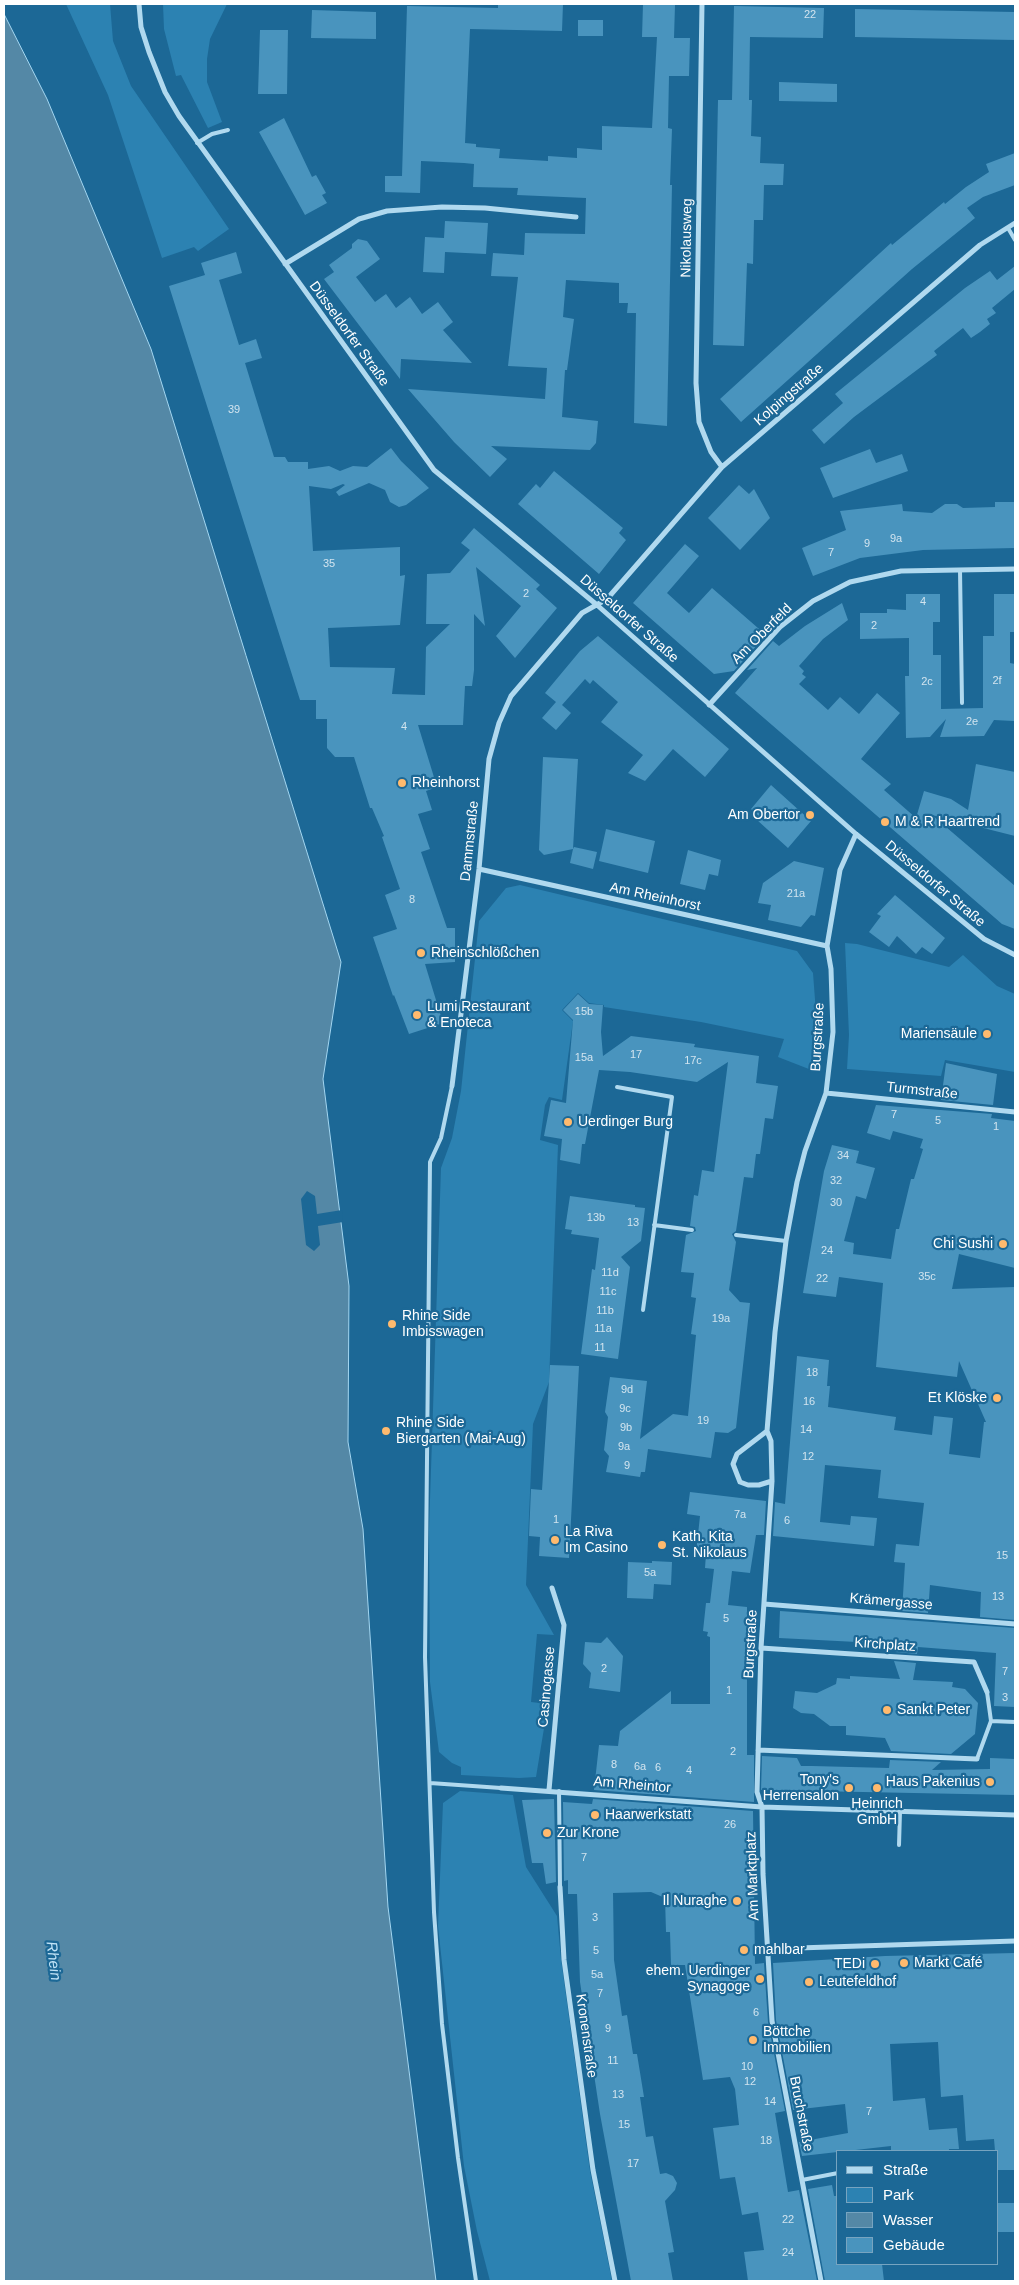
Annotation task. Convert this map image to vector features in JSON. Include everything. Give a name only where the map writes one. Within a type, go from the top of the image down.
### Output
[{"type":"street","name":"Düsseldorfer Straße","points":[[139,4],[141,27],[159,76],[179,116],[434,470],[597,605],[856,834],[984,939],[1015,955]]},
{"type":"street","name":"Nikolausweg","points":[[702,4],[696,383],[700,422],[711,452],[722,467]]},
{"type":"street","points":[[285,264],[344,227],[387,211],[442,207],[485,208],[576,216]]},
{"type":"street","name":"Kolpingstraße","points":[[597,605],[607,599],[722,467],[980,245],[1015,223]]},
{"type":"street","name":"Am Oberfeld","points":[[709,705],[780,627],[813,601],[850,582],[901,571],[1015,569]]},
{"type":"street","name":"Dammstraße","points":[[452,1086],[479,869],[489,759],[499,723],[511,696],[582,613],[597,605]]},
{"type":"street","name":"Burgstraße","points":[[762,1807],[757,1792],[761,1648],[772,1481],[771,1442],[766,1431],[786,1242],[805,1151],[826,1093],[833,1032],[827,946],[840,870],[856,834]]},
{"type":"street","name":"Am Rheinhorst","points":[[479,869],[827,946]]},
{"type":"street","name":"Turmstraße","points":[[826,1093],[1015,1112]]},
{"type":"street","points":[[766,1431],[737,1454],[733,1464],[740,1482],[748,1485],[760,1485],[772,1481]]},
{"type":"street","name":"Casinogasse","points":[[549,1790],[564,1625],[552,1588]]},
{"type":"street","name":"Krämergasse","points":[[764,1604],[1015,1624]]},
{"type":"street","name":"Kirchplatz","points":[[761,1648],[974,1662],[987,1692]]},
{"type":"street","points":[[758,1750],[977,1759]]},
{"type":"street","name":"Am Rheintor","points":[[501,1788],[762,1807]]},
{"type":"street","points":[[762,1807],[1015,1815]]},
{"type":"street","name":"Am Marktplatz","points":[[762,1807],[767,1949]]},
{"type":"street","name":"Kronenstraße","points":[[560,1887],[564,1960],[593,2170],[615,2281]]},
{"type":"street","points":[[767,1949],[1015,1941]]},
{"type":"street","name":"Bruchstraße","points":[[767,1949],[772,2021],[821,2281]]},
{"type":"lane","points":[[197,143],[212,134],[228,130]]},
{"type":"lane","points":[[1008,228],[1015,240]]},
{"type":"lane","points":[[960,570],[962,703]]},
{"type":"lane","points":[[452,1086],[441,1138],[430,1162],[425,1657],[434,1912],[442,2024],[458,2158],[476,2281]]},
{"type":"lane","points":[[617,1087],[672,1098],[643,1310]]},
{"type":"lane","points":[[654,1225],[692,1230]]},
{"type":"lane","points":[[736,1235],[786,1242]]},
{"type":"lane","points":[[977,1759],[991,1721],[987,1692]]},
{"type":"lane","points":[[991,1721],[1015,1722]]},
{"type":"lane","points":[[430,1783],[501,1788]]},
{"type":"lane","name":"Kronenstraße","points":[[559,1791],[560,1887]]},
{"type":"lane","points":[[899,1845],[900,1812]]},
{"type":"lane","points":[[802,2180],[836,2173]]},
{"type":"green space","points":[[66,4],[110,4],[113,41],[131,86],[229,229],[198,251],[194,247],[162,258],[108,95]]},
{"type":"green space","points":[[163,4],[227,4],[210,39],[207,59],[207,82],[222,122],[208,128],[181,75],[176,76],[164,29]]},
{"type":"green space","points":[[520,885],[797,951],[813,973],[817,1026],[814,1071],[778,1057],[784,1039],[701,1022],[604,1007],[604,1005],[589,1003],[578,993],[562,1010],[573,1021],[562,1100],[549,1097],[545,1105],[540,1140],[558,1145],[549,1382],[533,1424],[526,1585],[554,1635],[537,1634],[531,1702],[548,1704],[536,1777],[519,1778],[461,1775],[461,1767],[452,1763],[439,1752],[430,1682],[429,1530],[441,1168],[452,1138],[461,1091],[479,921],[506,888]]},
{"type":"green space","points":[[845,943],[857,944],[949,967],[963,955],[997,986],[1015,994],[1015,1072],[945,1060],[941,1076],[847,1069],[849,1035]]},
{"type":"green space","points":[[460,1791],[513,1795],[526,1867],[557,1916],[561,1959],[590,2171],[612,2281],[490,2281],[477,2231],[464,2166],[438,1926],[443,1803]]},
{"type":"water","name":"Rhein","points":[[4,14],[47,99],[151,349],[341,962],[323,1079],[349,1286],[348,1442],[363,1529],[388,1907],[436,2281],[4,2281]]},
{"type":"pier","points":[[307,1191],[315,1196],[317,1214],[342,1210],[343,1222],[318,1226],[320,1245],[314,1251],[306,1245],[301,1199]]},
{"type":"building","points":[[498,4],[563,4],[562,31],[470,29],[465,143],[476,144],[476,147],[500,149],[499,158],[548,161],[548,156],[577,158],[577,148],[602,150],[602,126],[652,128],[657,37],[642,37],[643,4],[675,5],[674,38],[690,38],[689,76],[669,76],[668,128],[672,129],[670,185],[672,185],[667,426],[634,423],[636,313],[627,313],[628,303],[619,303],[619,283],[566,280],[563,317],[574,319],[567,370],[565,370],[562,417],[598,421],[596,443],[590,450],[491,446],[507,459],[490,477],[454,442],[408,389],[545,399],[547,368],[508,366],[518,277],[491,276],[493,253],[524,255],[525,233],[585,234],[586,198],[517,195],[518,188],[473,187],[474,164],[421,161],[420,193],[385,192],[385,176],[402,176],[407,6],[498,8]]},
{"type":"building","points":[[734,6],[824,8],[823,38],[750,37],[749,100],[752,100],[751,136],[761,137],[760,163],[784,164],[783,185],[764,185],[763,220],[754,220],[753,264],[747,263],[744,346],[713,345],[718,100],[732,100]]},
{"type":"building","points":[[855,9],[1015,12],[1015,40],[855,37]]},
{"type":"building","points":[[312,10],[376,12],[376,39],[311,38]]},
{"type":"building","points":[[578,20],[603,20],[603,36],[578,36]]},
{"type":"building","points":[[260,30],[288,30],[287,94],[258,94]]},
{"type":"building","points":[[779,82],[837,84],[837,102],[779,101]]},
{"type":"building","points":[[284,118],[312,177],[316,175],[326,193],[322,195],[327,203],[305,215],[259,132]]},
{"type":"building","points":[[1015,153],[1015,185],[983,197],[967,208],[975,218],[912,269],[741,422],[720,399],[891,243],[892,245],[944,202],[945,204],[989,172],[986,164]]},
{"type":"building","points":[[445,221],[488,223],[486,254],[445,252],[444,273],[423,272],[425,237],[444,238]]},
{"type":"building","points":[[358,239],[367,241],[380,259],[356,277],[375,302],[386,294],[396,308],[410,297],[422,314],[438,302],[453,322],[443,330],[472,363],[401,359],[400,379],[324,279],[334,272],[329,265],[352,248],[352,244]]},
{"type":"building","points":[[236,252],[242,273],[219,280],[239,345],[256,339],[262,358],[245,363],[274,457],[285,457],[288,462],[308,462],[308,469],[329,466],[340,471],[353,466],[367,467],[391,448],[401,461],[429,488],[406,505],[399,507],[390,502],[385,490],[369,483],[339,496],[336,492],[345,485],[343,484],[331,489],[309,486],[313,551],[400,547],[400,576],[405,575],[400,625],[328,628],[330,667],[395,668],[392,694],[425,695],[426,647],[450,624],[426,624],[427,574],[450,573],[470,550],[461,543],[474,528],[540,585],[536,589],[557,608],[515,658],[496,636],[521,606],[476,567],[485,626],[474,614],[474,670],[472,686],[465,686],[463,725],[418,725],[437,787],[426,791],[432,810],[418,814],[430,849],[421,852],[447,928],[455,928],[455,962],[425,964],[443,1023],[409,1034],[393,996],[373,937],[397,929],[385,895],[400,889],[382,837],[384,836],[372,808],[370,808],[354,757],[335,757],[327,748],[327,719],[316,719],[316,700],[300,700],[169,286],[205,275],[201,263]]},
{"type":"building","points":[[1015,266],[1015,289],[992,308],[996,313],[987,319],[990,324],[971,338],[963,328],[934,351],[937,355],[854,417],[824,444],[812,430],[843,403],[835,394],[965,288],[990,271],[997,280]]},
{"type":"building","points":[[870,449],[876,463],[902,454],[908,471],[833,498],[820,468]]},
{"type":"building","points":[[554,471],[623,528],[619,533],[626,540],[599,574],[518,504],[536,484],[540,488]]},
{"type":"building","points":[[739,485],[749,494],[754,489],[770,518],[740,550],[708,518]]},
{"type":"building","points":[[995,502],[1015,502],[1015,548],[923,550],[860,558],[813,576],[802,548],[846,530],[840,511],[902,504],[903,511],[932,513],[945,504],[957,504],[963,508],[995,507]]},
{"type":"building","points":[[685,544],[699,556],[667,593],[689,613],[712,588],[766,635],[734,671],[714,674],[633,603]]},
{"type":"building","points":[[906,594],[940,594],[940,622],[933,622],[933,655],[941,655],[941,709],[983,708],[983,636],[994,636],[994,594],[1015,594],[1015,632],[1010,632],[1010,663],[1015,664],[1014,721],[994,720],[984,736],[940,737],[946,719],[930,737],[906,738],[905,676],[909,676],[909,638],[860,639],[860,613],[887,613],[887,609],[906,610]]},
{"type":"building","points":[[842,603],[848,620],[823,639],[799,666],[804,671],[802,674],[806,677],[799,684],[828,710],[840,697],[859,714],[877,693],[900,713],[861,759],[891,784],[884,790],[916,818],[924,791],[951,799],[968,810],[976,764],[1015,772],[1015,836],[932,815],[1015,886],[1015,929],[1002,924],[735,693],[757,668],[747,670],[773,641],[779,646],[805,626]]},
{"type":"building","points":[[598,636],[729,749],[705,777],[673,749],[645,781],[628,773],[643,755],[601,722],[618,702],[593,680],[590,684],[585,679],[562,705],[571,713],[556,730],[542,718],[556,702],[545,693],[580,651]]},
{"type":"building","points":[[543,757],[578,759],[573,849],[544,855],[539,850]]},
{"type":"building","points":[[771,785],[811,821],[788,848],[757,820],[760,817],[751,809]]},
{"type":"building","points":[[606,829],[655,841],[648,873],[599,861]]},
{"type":"building","points":[[574,847],[597,852],[593,869],[570,863]]},
{"type":"building","points":[[688,850],[721,860],[718,876],[709,874],[705,890],[680,884]]},
{"type":"building","points":[[794,861],[824,868],[815,916],[811,915],[801,927],[768,920],[771,905],[758,903],[763,883]]},
{"type":"building","points":[[895,895],[945,938],[932,954],[922,947],[916,954],[897,936],[889,947],[869,932],[881,916],[877,914]]},
{"type":"building","points":[[578,994],[589,1004],[603,1005],[601,1032],[603,1056],[631,1036],[695,1044],[694,1047],[759,1056],[756,1083],[778,1086],[773,1119],[765,1118],[760,1154],[756,1154],[753,1178],[744,1177],[736,1231],[732,1234],[736,1242],[729,1290],[740,1302],[750,1303],[736,1428],[728,1433],[715,1432],[711,1458],[648,1449],[645,1472],[641,1472],[640,1477],[606,1472],[609,1456],[604,1450],[608,1417],[605,1412],[610,1377],[647,1381],[640,1439],[673,1414],[688,1416],[696,1335],[691,1334],[696,1298],[691,1297],[694,1273],[681,1272],[686,1235],[696,1231],[695,1227],[690,1226],[694,1195],[698,1196],[702,1170],[714,1172],[728,1062],[697,1082],[630,1072],[599,1070],[585,1144],[582,1144],[580,1164],[560,1160],[562,1139],[544,1136],[551,1100],[566,1103],[573,1020],[563,1010]]},
{"type":"building","points":[[946,1063],[997,1074],[993,1105],[941,1100]]},
{"type":"building","points":[[876,1105],[992,1114],[991,1118],[1015,1121],[1015,1268],[959,1254],[952,1289],[1015,1287],[1015,1620],[980,1617],[981,1592],[930,1585],[928,1613],[902,1611],[905,1563],[894,1562],[896,1544],[919,1546],[924,1503],[878,1498],[881,1470],[825,1465],[820,1522],[850,1525],[851,1516],[877,1518],[874,1546],[773,1536],[775,1502],[785,1504],[797,1356],[829,1360],[827,1386],[830,1386],[828,1407],[896,1417],[894,1430],[932,1435],[934,1416],[953,1418],[949,1454],[980,1458],[984,1422],[986,1422],[959,1361],[957,1377],[876,1367],[883,1283],[839,1277],[836,1297],[803,1293],[824,1171],[832,1145],[859,1151],[856,1163],[875,1168],[866,1199],[856,1196],[844,1241],[854,1243],[853,1254],[891,1259],[896,1229],[899,1229],[911,1179],[914,1179],[923,1149],[920,1148],[923,1139],[893,1131],[890,1140],[867,1133]]},
{"type":"building","points":[[570,1196],[645,1208],[641,1241],[621,1257],[630,1267],[618,1359],[581,1354],[592,1269],[595,1270],[599,1238],[571,1234],[572,1230],[565,1229]]},
{"type":"building","points":[[550,1365],[579,1366],[569,1558],[539,1556],[540,1537],[529,1536],[531,1489],[542,1490]]},
{"type":"building","points":[[690,1492],[766,1501],[764,1535],[756,1535],[750,1573],[732,1571],[728,1605],[747,1607],[747,1755],[754,1755],[754,1802],[594,1790],[599,1745],[618,1746],[620,1731],[671,1691],[671,1704],[710,1704],[710,1637],[707,1636],[708,1632],[703,1631],[706,1603],[710,1603],[714,1569],[705,1568],[706,1554],[696,1553],[700,1516],[687,1514]]},
{"type":"building","points":[[652,1561],[672,1562],[671,1585],[654,1584],[653,1599],[627,1598],[628,1562],[652,1563]]},
{"type":"building","points":[[780,1611],[1015,1628],[1015,1707],[994,1706],[996,1653],[918,1647],[917,1654],[895,1652],[896,1644],[779,1638]]},
{"type":"building","points":[[607,1637],[623,1656],[620,1692],[589,1688],[591,1673],[583,1664],[585,1642],[601,1643]]},
{"type":"building","name":"Sankt Peter","points":[[894,1661],[916,1663],[913,1680],[953,1682],[952,1687],[965,1689],[978,1703],[975,1734],[951,1754],[891,1751],[885,1738],[846,1735],[846,1726],[830,1726],[814,1714],[801,1713],[793,1708],[795,1691],[817,1693],[836,1684],[837,1678],[850,1679],[850,1676],[900,1679]]},
{"type":"building","points":[[762,1756],[797,1758],[801,1766],[889,1768],[890,1760],[941,1762],[932,1770],[990,1769],[990,1758],[1015,1759],[1015,1795],[761,1790]]},
{"type":"building","name":"Zur Krone","points":[[554,1799],[556,1882],[546,1884],[543,1863],[532,1863],[522,1800]]},
{"type":"building","points":[[593,1799],[753,1811],[755,1964],[764,1963],[768,2022],[785,2111],[775,2113],[788,2192],[799,2190],[817,2281],[748,2281],[744,2252],[764,2250],[758,2212],[742,2215],[735,2177],[720,2179],[713,2128],[739,2125],[735,2089],[730,2077],[703,2080],[685,1965],[671,1965],[670,1932],[666,1932],[665,1898],[651,1892],[613,1893],[614,1960],[622,2016],[627,2015],[633,2054],[637,2054],[644,2097],[640,2097],[646,2137],[653,2136],[660,2174],[666,2173],[673,2176],[677,2183],[675,2190],[665,2201],[674,2252],[668,2253],[673,2281],[631,2281],[600,2114],[580,1982],[577,1894],[568,1894],[568,1880],[564,1881],[563,1802],[592,1804]]},
{"type":"building","points":[[1015,1953],[1015,2170],[999,2170],[999,2150],[995,2150],[994,2139],[966,2141],[963,2095],[941,2097],[938,2042],[890,2044],[893,2101],[925,2098],[929,2130],[957,2128],[959,2149],[891,2150],[891,2146],[836,2150],[836,2152],[802,2156],[799,2142],[848,2133],[845,2104],[793,2110],[776,2020],[773,1963],[885,1956]]},
{"type":"building","points":[[832,2185],[834,2196],[836,2196],[836,2265],[882,2265],[884,2281],[825,2281],[808,2189]]},
{"type":"building","points":[[999,2203],[1015,2203],[1015,2232],[999,2232]]},
{"type":"place","name":"Rheinhorst","points":[[402,783]]},
{"type":"place","name":"Am Obertor","points":[[810,815]]},
{"type":"place","name":"M & R Haartrend","points":[[885,822]]},
{"type":"place","name":"Rheinschlößchen","points":[[421,953]]},
{"type":"place","name":"Lumi Restaurant & Enoteca","points":[[417,1015]]},
{"type":"place","name":"Mariensäule","points":[[987,1034]]},
{"type":"place","name":"Uerdinger Burg","points":[[568,1122]]},
{"type":"place","name":"Chi Sushi","points":[[1003,1244]]},
{"type":"place","name":"Rhine Side Imbisswagen","points":[[392,1324]]},
{"type":"place","name":"Et Klöske","points":[[997,1398]]},
{"type":"place","name":"Rhine Side Biergarten (Mai-Aug)","points":[[386,1431]]},
{"type":"place","name":"La Riva Im Casino","points":[[555,1540]]},
{"type":"place","name":"Kath. Kita St. Nikolaus","points":[[662,1545]]},
{"type":"place","name":"Sankt Peter","points":[[887,1710]]},
{"type":"place","name":"Haus Pakenius","points":[[990,1782]]},
{"type":"place","name":"Tony's Herrensalon","points":[[849,1788]]},
{"type":"place","name":"Heinrich GmbH","points":[[877,1788]]},
{"type":"place","name":"Haarwerkstatt","points":[[595,1815]]},
{"type":"place","name":"Zur Krone","points":[[547,1833]]},
{"type":"place","name":"Il Nuraghe","points":[[737,1901]]},
{"type":"place","name":"mahlbar","points":[[744,1950]]},
{"type":"place","name":"Markt Café","points":[[904,1963]]},
{"type":"place","name":"TEDi","points":[[875,1964]]},
{"type":"place","name":"ehem. Uerdinger Synagoge","points":[[760,1979]]},
{"type":"place","name":"Leutefeldhof","points":[[809,1982]]},
{"type":"place","name":"Böttche Immobilien","points":[[753,2040]]}]
